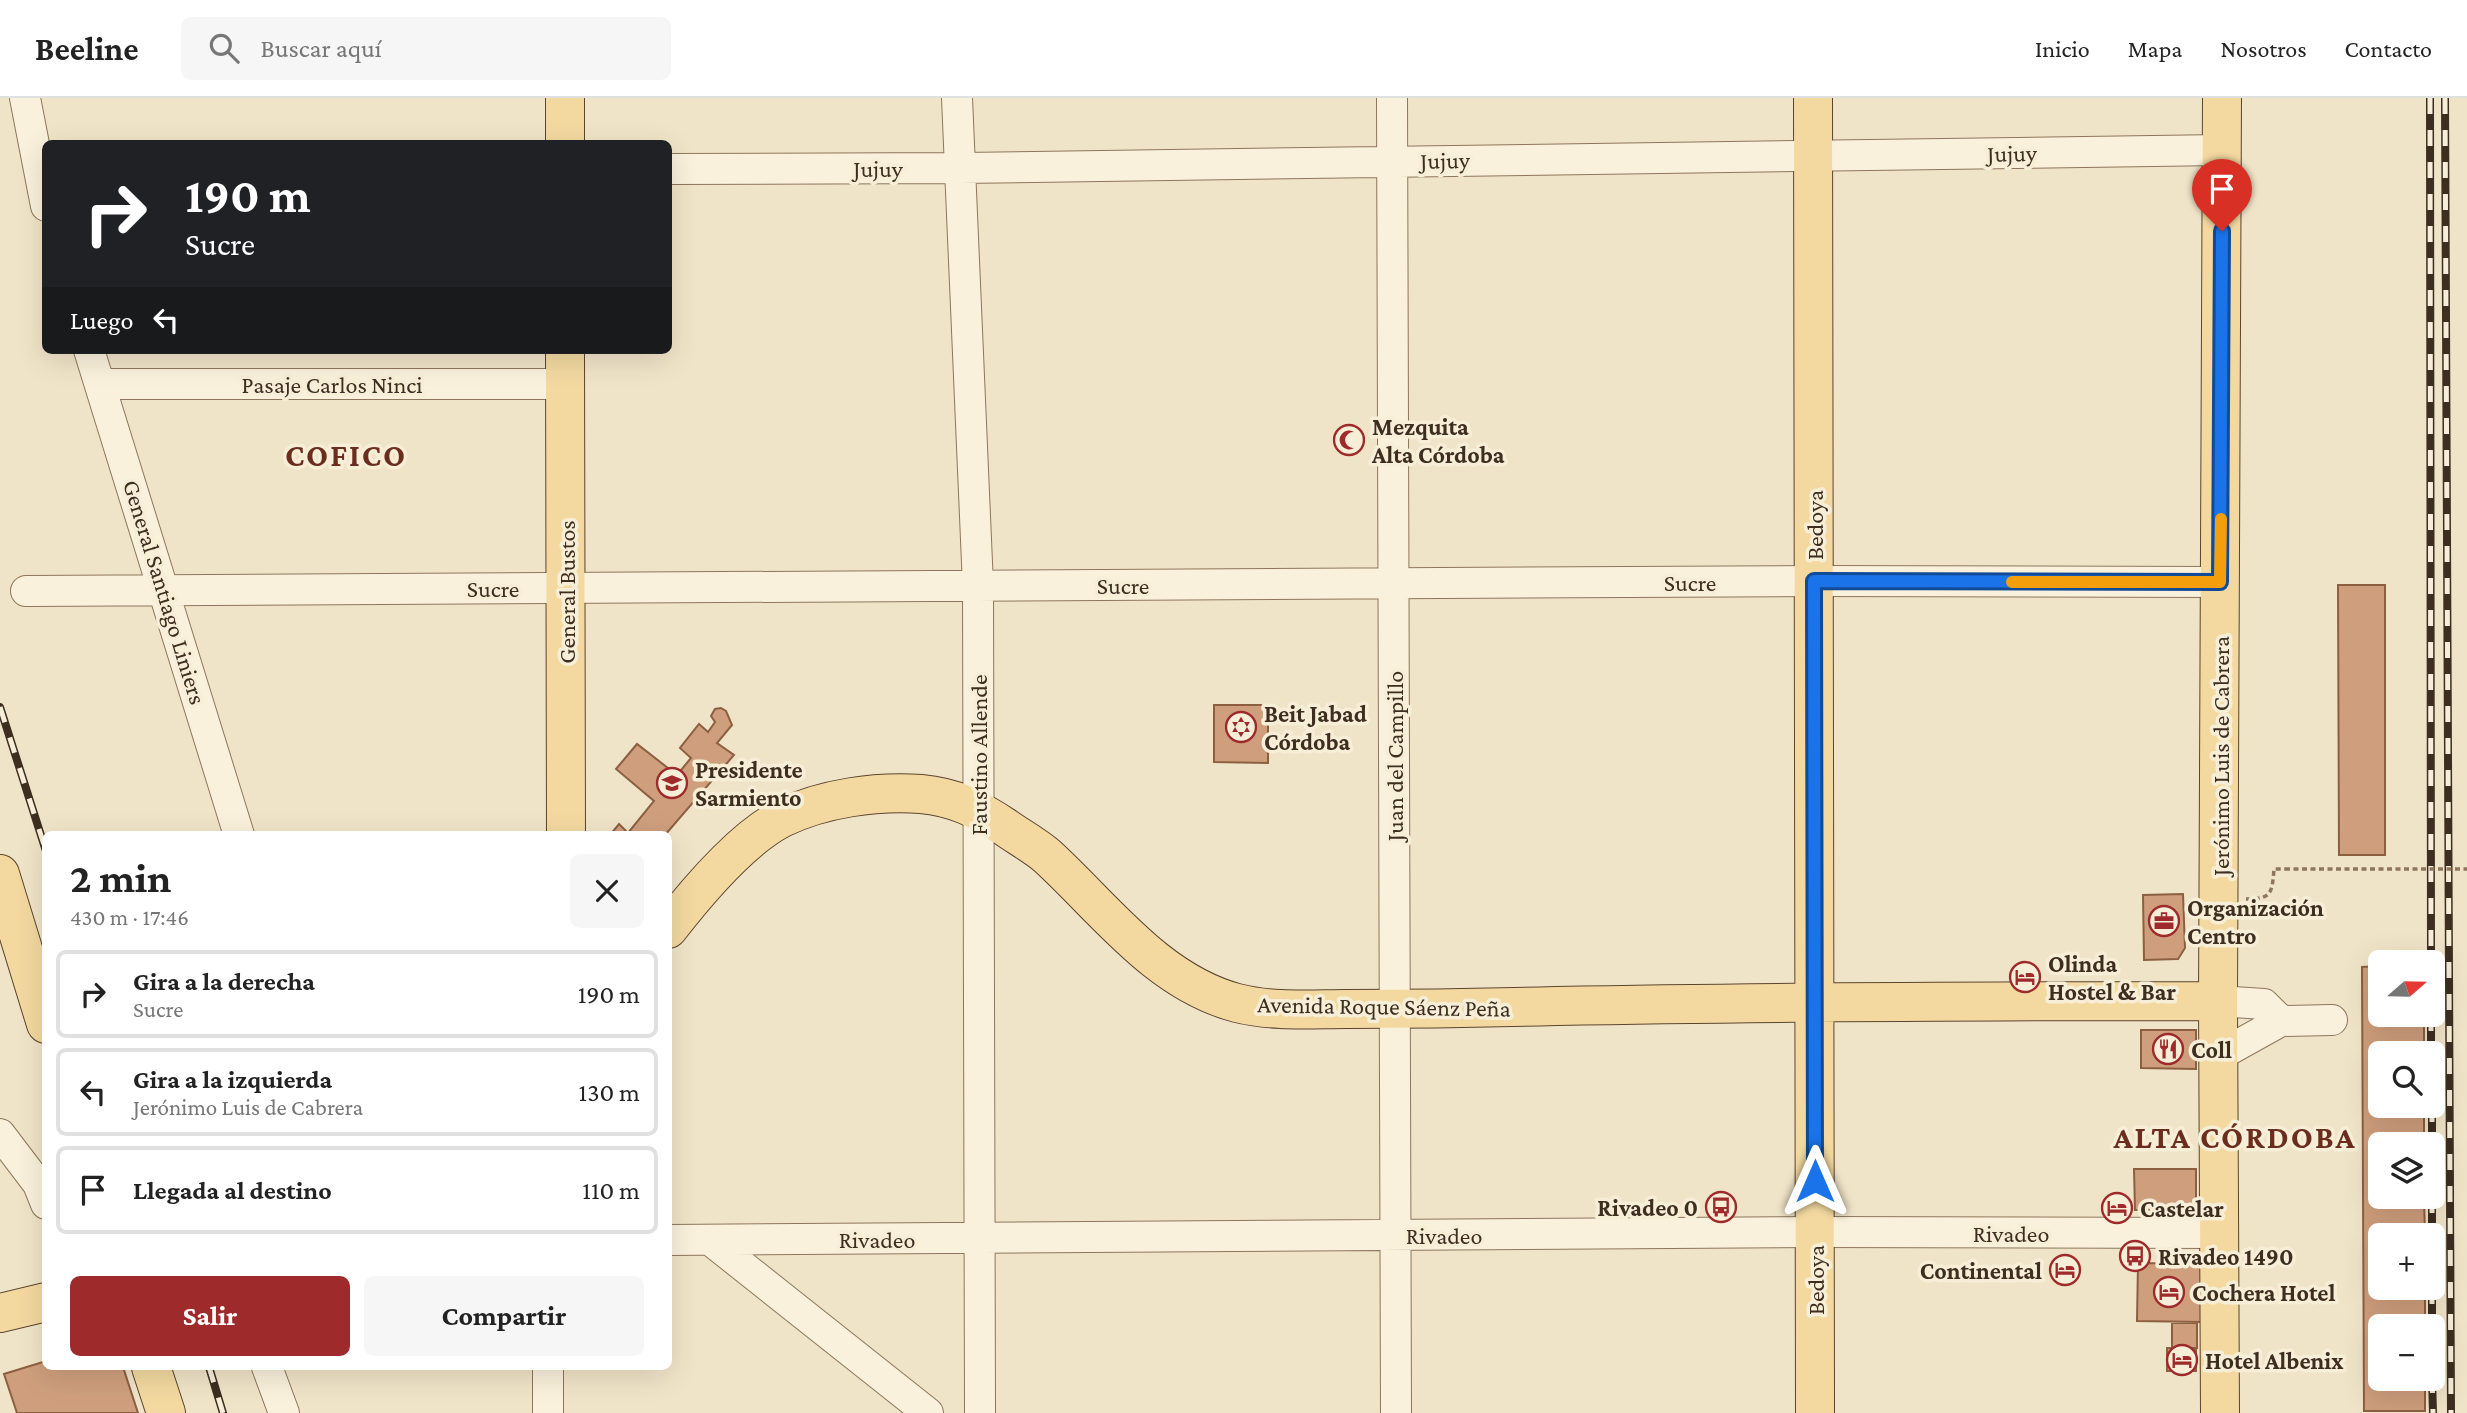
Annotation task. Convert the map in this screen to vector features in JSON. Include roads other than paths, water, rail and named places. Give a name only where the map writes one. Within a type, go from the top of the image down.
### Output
[{"type":"main road","points":[[565,98],[565,140]]},
{"type":"main road","name":"Bedoya","points":[[1813,98],[1815,1413]]},
{"type":"main road","name":"Jerónimo Luis de Cabrera","points":[[2220,1413],[2218,1001],[2222,98]]},
{"type":"main road","name":"General Bustos","points":[[565,367],[566,831]]},
{"type":"main road","name":"Avenida Roque Sáenz Peña","points":[[672,924],[734,854],[779,820],[825,802],[867,796],[920,794],[947,798],[978,808],[1044,854],[1124,933],[1170,969],[1202,989],[1239,1004],[1291,1009],[1395,1009],[1815,1002],[2218,1001]]},
{"type":"main road","points":[[0,874],[42,1011]]},
{"type":"main road","points":[[1,1312],[42,1303]]},
{"type":"main road","points":[[152,1370],[166,1413]]},
{"type":"street","points":[[24,98],[42,176]]},
{"type":"street","name":"Faustino Allende","points":[[957,98],[978,586],[980,1413]]},
{"type":"street","name":"Juan del Campillo","points":[[1392,98],[1396,1413]]},
{"type":"street","name":"Jujuy","points":[[672,169],[2222,150]]},
{"type":"street","name":"General Santiago Liniers","points":[[90,354],[238,831]]},
{"type":"street","name":"Pasaje Carlos Ninci","points":[[100,384],[565,367]]},
{"type":"street","name":"Sucre","points":[[26,591],[1814,581],[2220,582]]},
{"type":"street","points":[[2218,1001],[2264,1004],[2281,1021]]},
{"type":"street","points":[[2220,1055],[2281,1021],[2332,1020]]},
{"type":"street","points":[[0,1134],[38,1184],[42,1194]]},
{"type":"street","name":"Rivadeo","points":[[672,1240],[1815,1232],[2219,1233]]},
{"type":"street","points":[[710,1240],[928,1413]]},
{"type":"street","points":[[268,1370],[284,1413]]},
{"type":"street","points":[[548,1370],[548,1413]]},
{"type":"railway","points":[[2430,98],[2431,950]]},
{"type":"railway","points":[[2445,98],[2451,1413]]},
{"type":"railway","points":[[0,707],[42,838]]},
{"type":"railway","points":[[2431,1027],[2431,1041]]},
{"type":"railway","points":[[2432,1118],[2432,1132]]},
{"type":"railway","points":[[2432,1209],[2432,1223]]},
{"type":"railway","points":[[2432,1300],[2432,1314]]},
{"type":"railway","points":[[210,1370],[223,1413]]},
{"type":"railway","points":[[2432,1391],[2433,1413]]},
{"type":"place","name":"Mezquita Alta Córdoba","points":[[1349,440]]},
{"type":"place","name":"Beit Jabad Córdoba","points":[[1241,727]]},
{"type":"place","name":"Presidente Sarmiento","points":[[672,783]]},
{"type":"place","name":"Organización Centro","points":[[2164,921]]},
{"type":"place","name":"Olinda Hostel & Bar","points":[[2025,977]]},
{"type":"place","name":"Coll","points":[[2168,1049]]},
{"type":"place","name":"Rivadeo 0","points":[[1721,1207]]},
{"type":"place","name":"Castelar","points":[[2117,1208]]},
{"type":"place","name":"Rivadeo 1490","points":[[2135,1256]]},
{"type":"place","name":"Continental","points":[[2065,1270]]},
{"type":"place","name":"Cochera Hotel","points":[[2169,1292]]},
{"type":"place","name":"Hotel Albenix","points":[[2182,1360]]},
{"type":"district","name":"COFICO","points":[[346,455]]},
{"type":"district","name":"ALTA CÓRDOBA","points":[[2235,1137]]}]
